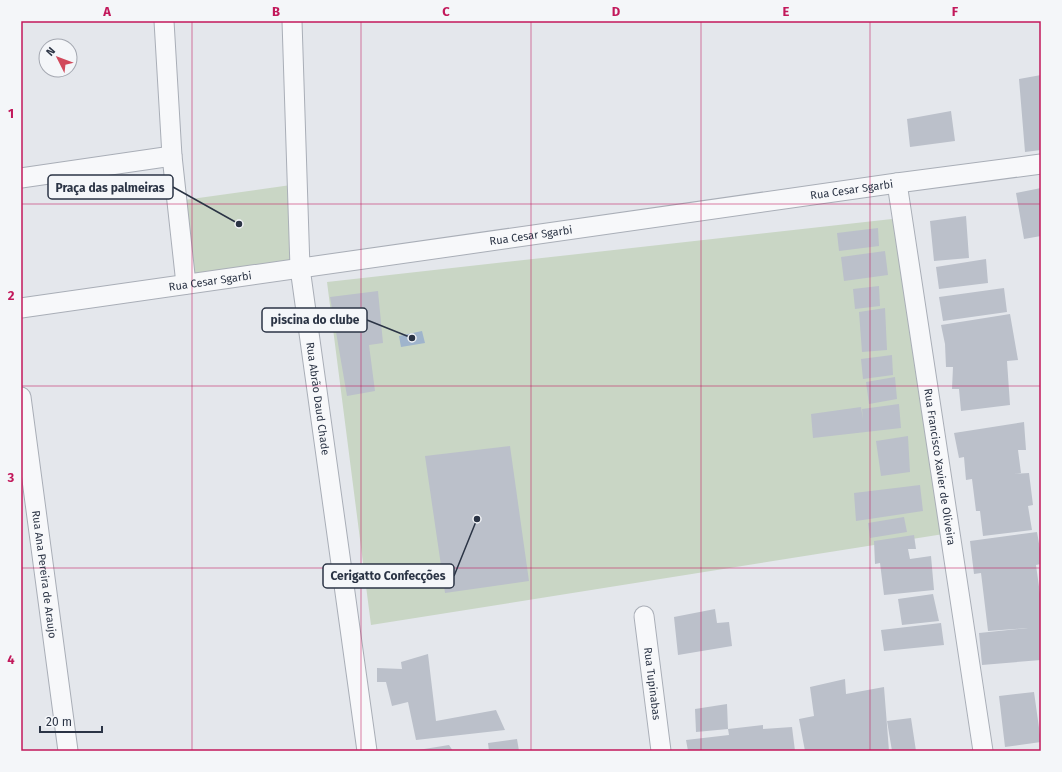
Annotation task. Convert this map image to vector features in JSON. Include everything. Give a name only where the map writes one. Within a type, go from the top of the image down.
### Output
[{"type":"street","points":[[164,21],[172,156],[186,284]]},
{"type":"street","name":"Rua Abrão Daud Chade","points":[[292,21],[300,268],[367,751]]},
{"type":"street","points":[[21,178],[172,156]]},
{"type":"street","name":"Rua Cesar Sgarbi","points":[[21,308],[897,183],[1041,164]]},
{"type":"street","name":"Rua Francisco Xavier de Oliveira","points":[[897,183],[983,751]]},
{"type":"street","name":"Rua Ana Pereira de Araujo","points":[[21,398],[68,751]]},
{"type":"street","name":"Rua Tupinabas","points":[[644,616],[661,751]]},
{"type":"green space","points":[[298,184],[300,268],[186,284],[177,201]]},
{"type":"green space","points":[[901,218],[950,533],[371,625],[327,282]]},
{"type":"water","points":[[422,331],[425,343],[401,347],[399,336]]},
{"type":"building","points":[[1041,75],[1041,150],[1025,152],[1019,79]]},
{"type":"building","points":[[951,111],[955,141],[910,147],[907,119]]},
{"type":"building","points":[[1041,188],[1041,236],[1024,239],[1016,193]]},
{"type":"building","points":[[966,216],[969,258],[934,261],[930,221]]},
{"type":"building","points":[[878,228],[879,246],[839,251],[837,233]]},
{"type":"building","points":[[885,251],[888,275],[844,281],[841,257]]},
{"type":"building","points":[[986,259],[988,283],[939,289],[936,267]]},
{"type":"building","points":[[879,286],[880,306],[855,309],[853,289]]},
{"type":"building","points":[[1004,288],[1007,312],[943,321],[939,297]]},
{"type":"building","points":[[378,291],[383,343],[369,345],[375,391],[347,396],[330,297]]},
{"type":"building","points":[[885,308],[887,350],[862,352],[859,312]]},
{"type":"building","points":[[1010,314],[1018,360],[1007,361],[1010,405],[961,411],[959,389],[952,389],[953,367],[946,367],[945,344],[941,325]]},
{"type":"building","points":[[892,355],[893,375],[863,379],[861,359]]},
{"type":"building","points":[[895,377],[897,399],[869,404],[866,382]]},
{"type":"building","points":[[899,404],[901,428],[813,438],[811,414],[861,407],[863,419],[862,409]]},
{"type":"building","points":[[1024,422],[1026,450],[1018,450],[1021,473],[1014,474],[1029,473],[1033,505],[1028,506],[1032,530],[983,536],[980,511],[976,511],[972,479],[966,480],[964,457],[959,458],[954,433]]},
{"type":"building","points":[[908,436],[910,472],[881,476],[876,441]]},
{"type":"building","points":[[510,446],[529,581],[445,593],[425,456]]},
{"type":"building","points":[[920,485],[923,511],[856,521],[854,493]]},
{"type":"building","points":[[904,517],[907,532],[870,538],[868,523]]},
{"type":"building","points":[[1037,532],[1041,555],[1041,564],[1036,565],[1041,601],[1041,660],[982,665],[979,633],[1028,628],[988,631],[981,573],[974,574],[970,541]]},
{"type":"building","points":[[914,535],[916,549],[908,549],[910,559],[931,556],[934,590],[884,595],[880,563],[875,564],[874,541]]},
{"type":"building","points":[[933,594],[939,621],[902,625],[898,599]]},
{"type":"building","points":[[715,609],[717,623],[729,622],[732,646],[678,655],[674,617]]},
{"type":"building","points":[[941,623],[944,645],[884,651],[881,630]]},
{"type":"building","points":[[428,654],[436,721],[496,710],[505,730],[416,740],[408,702],[392,706],[386,682],[377,682],[377,668],[402,669],[401,662]]},
{"type":"building","points":[[845,679],[846,694],[884,687],[889,751],[805,751],[799,719],[814,716],[810,687]]},
{"type":"building","points":[[1034,692],[1041,742],[1005,747],[999,696]]},
{"type":"building","points":[[727,704],[728,729],[696,732],[695,709]]},
{"type":"building","points":[[911,718],[916,751],[892,751],[887,721]]},
{"type":"building","points":[[763,725],[763,729],[792,727],[795,751],[688,751],[686,740],[729,735],[728,729]]},
{"type":"building","points":[[517,739],[519,751],[489,751],[488,743]]},
{"type":"building","points":[[449,745],[453,751],[418,751],[418,750]]},
{"type":"place","name":"Praça das palmeiras","points":[[239,224]]},
{"type":"place","name":"piscina do clube","points":[[412,338]]},
{"type":"place","name":"Cerigatto Confecções","points":[[477,519]]}]
